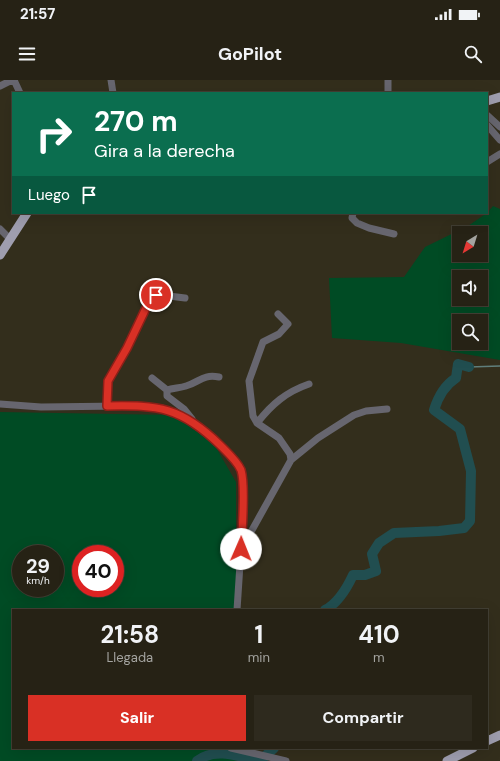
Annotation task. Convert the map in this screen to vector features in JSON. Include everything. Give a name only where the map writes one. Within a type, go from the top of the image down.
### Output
[{"type":"main road","points":[[488,101],[500,97]]},
{"type":"main road","points":[[0,255],[26,214]]},
{"type":"main road","points":[[488,741],[500,735]]},
{"type":"main road","points":[[447,761],[471,749]]},
{"type":"street","points":[[0,86],[13,80],[19,92]]},
{"type":"street","points":[[112,80],[113,92]]},
{"type":"street","points":[[388,80],[388,92]]},
{"type":"street","points":[[488,115],[500,128]]},
{"type":"street","points":[[488,126],[500,140]]},
{"type":"street","points":[[488,161],[500,154]]},
{"type":"street","points":[[353,214],[352,218],[357,223],[394,234]]},
{"type":"street","points":[[0,229],[10,238]]},
{"type":"street","points":[[107,406],[108,381],[127,348],[152,298],[160,295],[185,298]]},
{"type":"street","points":[[278,314],[288,324],[279,334],[263,342],[249,381],[253,416],[257,423],[279,438],[290,454],[292,460]]},
{"type":"street","points":[[167,390],[187,385],[202,377],[210,375],[219,376]]},
{"type":"street","points":[[152,378],[167,390]]},
{"type":"street","points":[[257,423],[277,399],[294,389],[309,384]]},
{"type":"street","points":[[167,390],[167,396],[184,409],[197,424],[223,448],[241,470],[243,483],[237,609]]},
{"type":"street","points":[[0,404],[41,407],[107,406],[162,408],[176,412],[197,424]]},
{"type":"street","points":[[241,549],[292,460],[318,438],[354,415],[366,411],[386,409]]},
{"type":"street","points":[[235,749],[286,761]]},
{"type":"green space","points":[[493,206],[500,209],[500,360],[401,343],[332,338],[329,278],[404,277],[425,247],[452,234],[452,262],[488,262],[488,226],[468,226],[486,214],[488,214]]},
{"type":"green space","points":[[0,412],[174,415],[214,444],[236,482],[236,609],[12,609],[12,749],[207,749],[209,754],[239,761],[0,761]]},
{"type":"waterway","points":[[327,609],[342,595],[353,575],[365,575],[376,571],[372,554],[379,543],[394,533],[439,531],[464,528],[470,521],[471,471],[460,429],[434,410],[442,392],[448,384],[456,378],[458,364],[469,367]]},
{"type":"waterway","points":[[469,367],[500,366]]},
{"type":"waterway","points":[[260,761],[273,749]]},
{"type":"waterway","points":[[197,761],[211,754],[235,755],[258,761]]},
{"type":"route","points":[[156,295],[152,298],[146,308],[127,348],[108,381],[106,392],[107,406],[162,408],[176,412],[197,424],[235,460],[241,470],[243,483],[241,549]]}]
